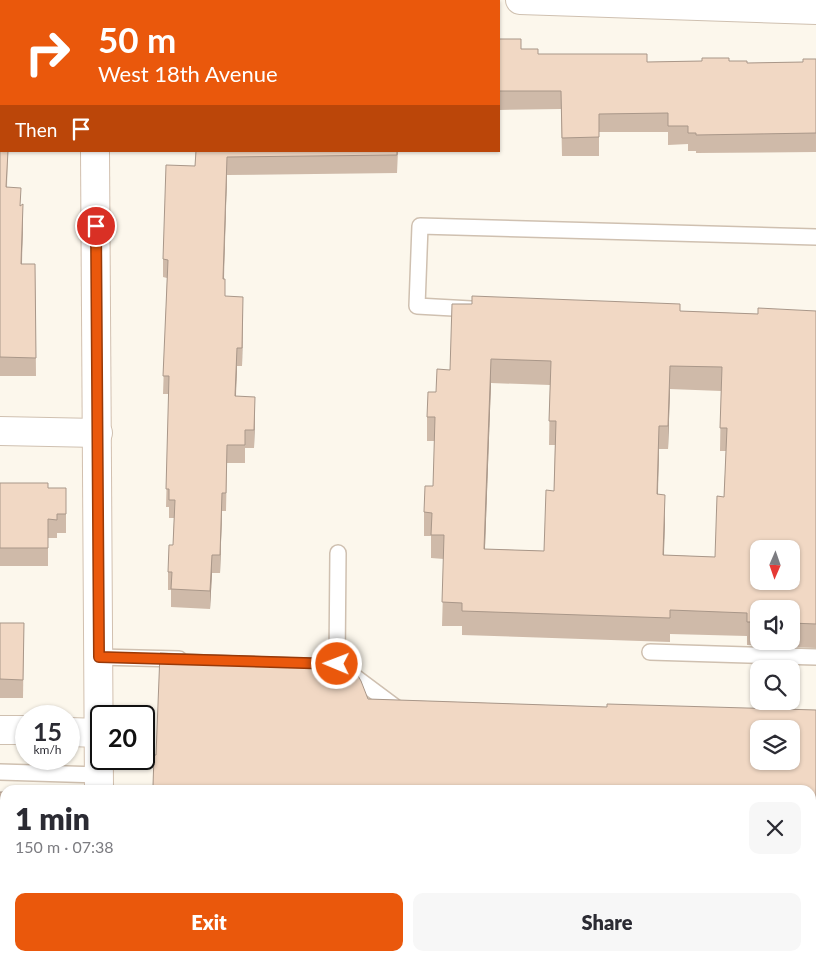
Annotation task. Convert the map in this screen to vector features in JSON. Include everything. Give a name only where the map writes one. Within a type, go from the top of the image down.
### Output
[{"type":"street","points":[[520,0],[816,10]]},
{"type":"street","points":[[96,152],[100,705]]},
{"type":"street","points":[[0,431],[98,434]]},
{"type":"street","points":[[0,730],[15,730]]},
{"type":"lane","points":[[487,309],[417,306],[420,226],[816,237]]},
{"type":"lane","points":[[338,553],[332,663],[402,712],[412,713]]},
{"type":"lane","points":[[650,652],[816,657]]},
{"type":"lane","points":[[99,657],[198,660]]},
{"type":"lane","points":[[0,772],[100,782]]},
{"type":"building","points":[[500,39],[521,39],[521,49],[538,49],[538,54],[647,54],[647,62],[702,61],[702,58],[729,58],[729,61],[747,61],[747,63],[803,62],[803,59],[816,59],[816,133],[696,135],[696,133],[688,133],[688,126],[668,126],[668,113],[599,114],[599,137],[562,138],[561,91],[500,91]]},
{"type":"building","points":[[0,152],[8,152],[6,187],[21,188],[20,206],[23,204],[21,264],[35,264],[36,358],[0,357]]},
{"type":"building","points":[[196,152],[397,152],[397,155],[227,157],[223,279],[225,279],[225,296],[243,297],[242,348],[237,348],[235,396],[255,397],[254,430],[245,430],[245,445],[227,445],[226,493],[222,493],[220,555],[212,555],[210,591],[171,589],[172,572],[168,572],[169,545],[173,545],[175,500],[169,500],[169,489],[166,489],[169,376],[163,376],[168,260],[163,259],[166,165],[195,166]]},
{"type":"building","points":[[472,296],[680,304],[680,311],[758,314],[758,308],[816,311],[816,624],[800,623],[800,600],[750,600],[750,622],[747,622],[747,613],[670,610],[670,618],[462,611],[462,603],[442,602],[444,535],[431,535],[432,513],[424,512],[425,486],[433,486],[435,417],[427,417],[428,392],[436,392],[437,369],[450,370],[452,304],[472,304]],"holes":[[[491,359],[551,361],[549,421],[556,421],[554,491],[546,490],[544,551],[484,549]],[[670,366],[722,367],[720,428],[727,428],[724,497],[717,496],[715,557],[663,555],[665,495],[657,494],[659,426],[668,426]]]},
{"type":"building","points":[[0,483],[48,483],[48,488],[66,488],[66,514],[57,514],[57,520],[48,519],[48,548],[0,548]]},
{"type":"building","points":[[0,623],[24,623],[23,680],[0,679]]},
{"type":"building","points":[[160,653],[334,659],[347,665],[357,674],[368,699],[607,707],[607,704],[750,708],[750,710],[816,710],[816,785],[153,785]]},
{"type":"route","points":[[96,226],[99,657],[337,664]]}]
